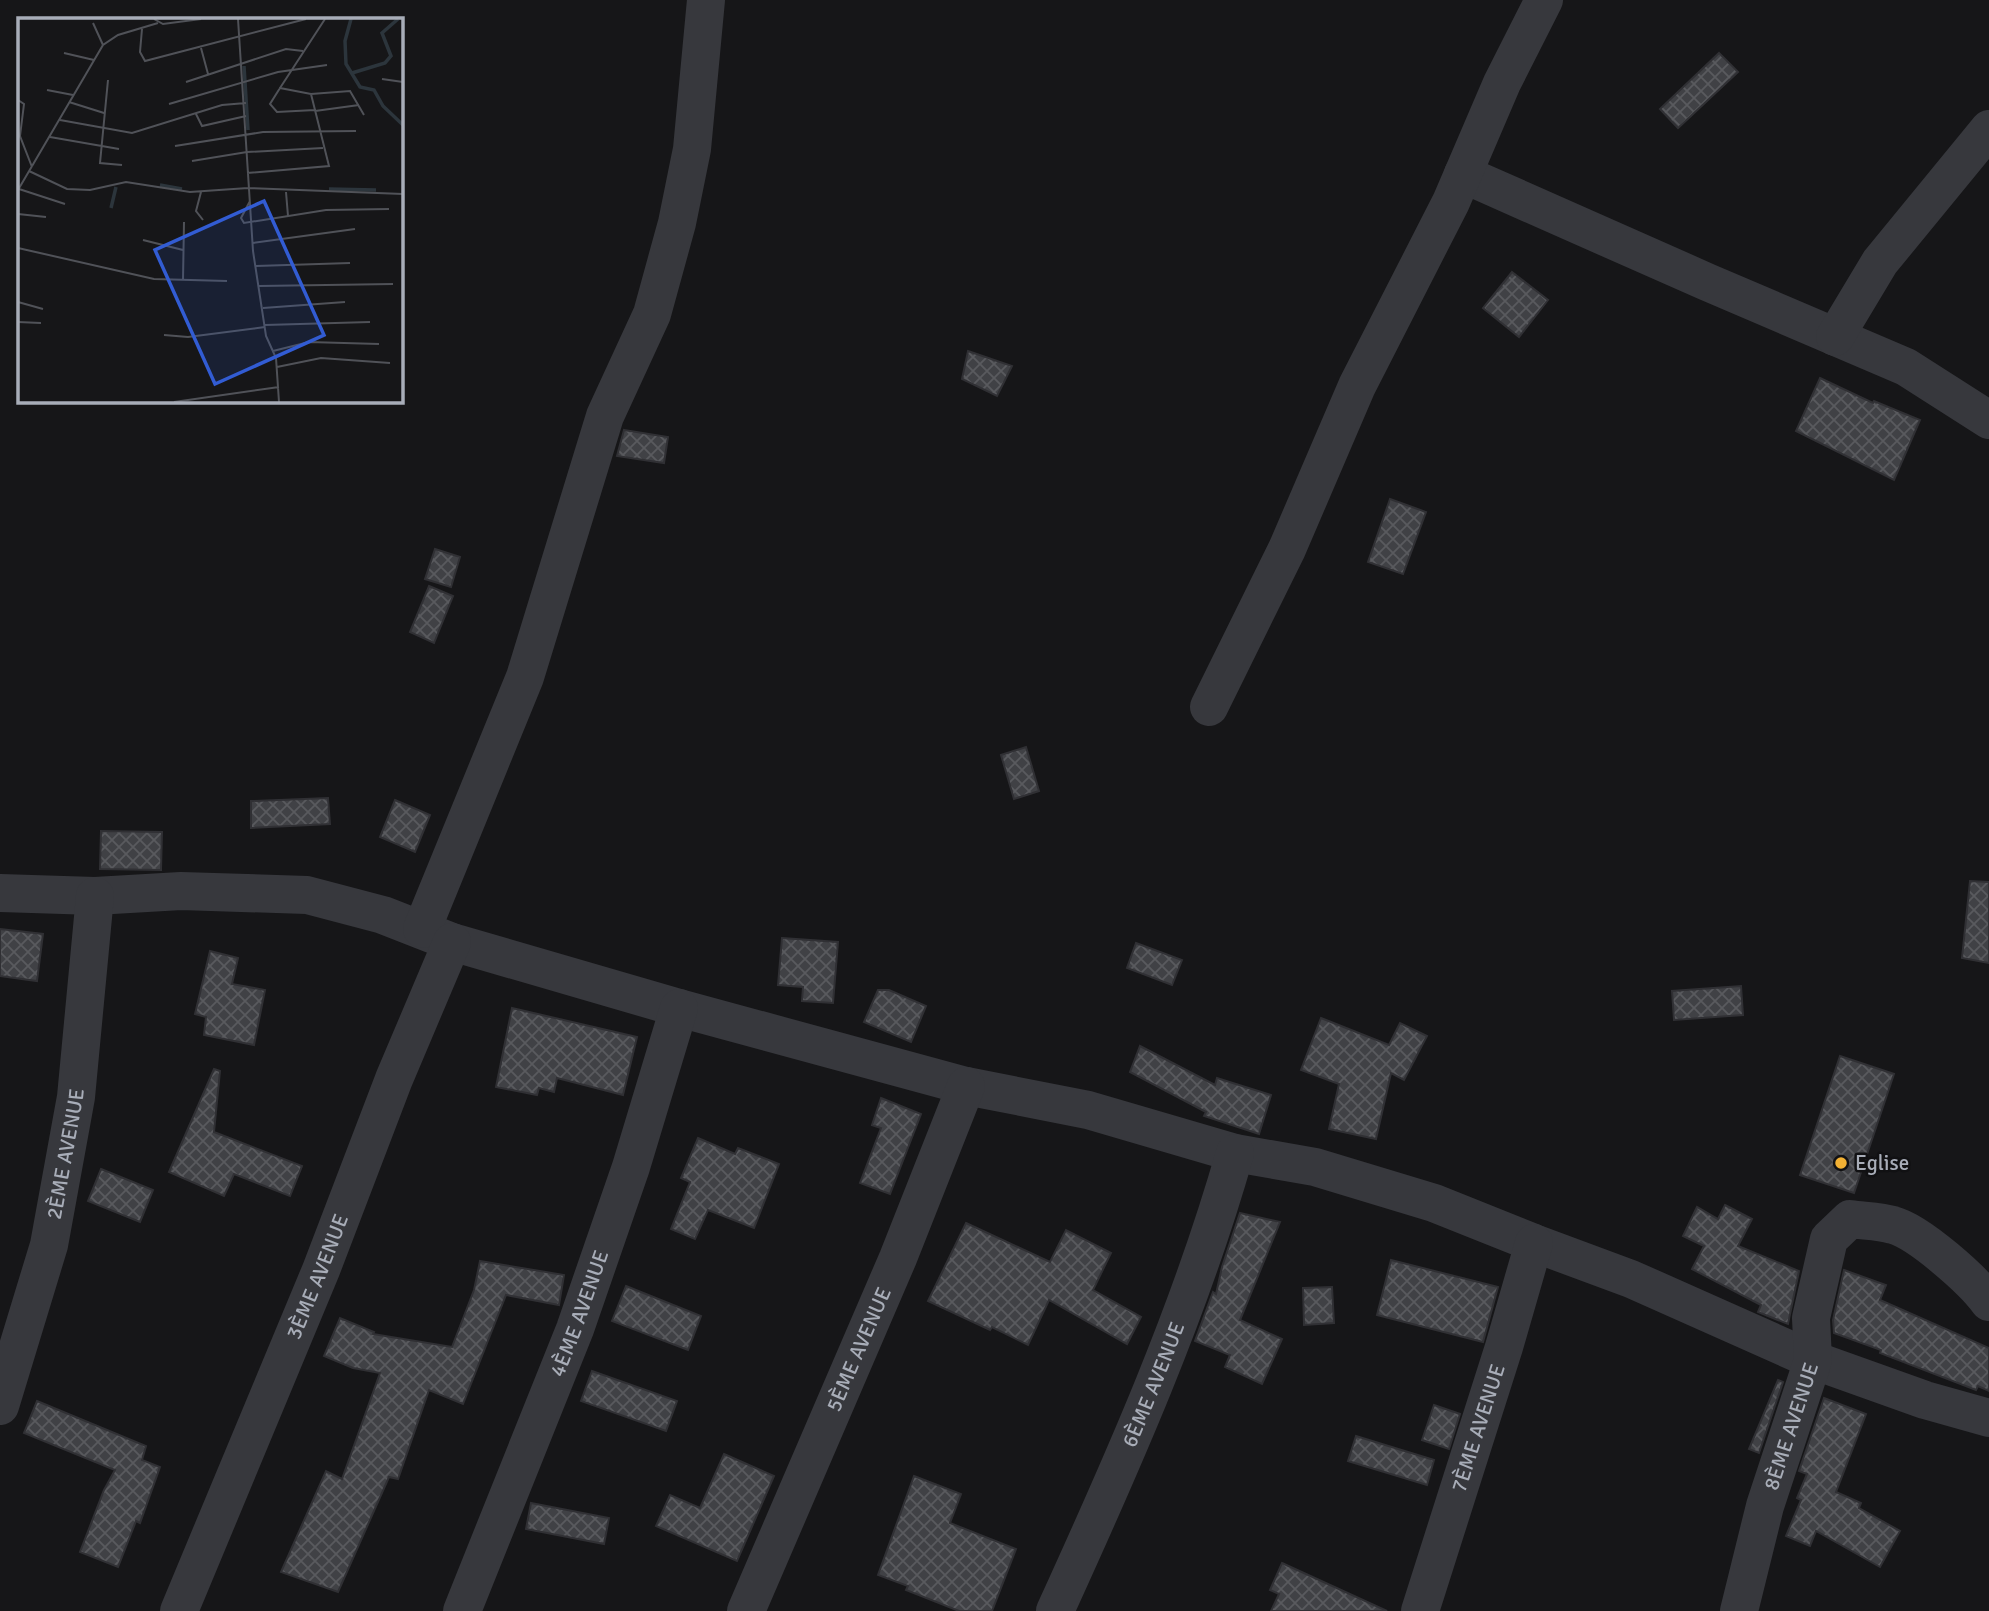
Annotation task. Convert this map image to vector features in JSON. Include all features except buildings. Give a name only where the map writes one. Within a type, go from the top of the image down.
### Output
[{"type":"street","name":"3ÈME AVENUE","points":[[178,1611],[321,1270],[394,1079],[437,936],[525,677],[605,416],[652,314],[677,222],[692,149],[706,0]]},
{"type":"street","points":[[1209,707],[1287,549],[1357,386],[1451,202],[1502,83],[1544,0]]},
{"type":"street","points":[[1835,337],[1880,262],[1989,129]]},
{"type":"street","points":[[1463,174],[1906,367],[1989,420]]},
{"type":"street","points":[[0,893],[95,896],[181,891],[307,895],[383,915],[437,936],[679,1008],[966,1086],[1088,1110],[1235,1153],[1315,1167],[1434,1203],[1631,1279],[1813,1360],[1925,1400],[1989,1418]]},
{"type":"street","name":"2ÈME AVENUE","points":[[0,1406],[49,1245],[76,1097],[95,896]]},
{"type":"street","name":"4ÈME AVENUE","points":[[462,1611],[575,1329],[631,1167],[679,1008]]},
{"type":"street","name":"5ÈME AVENUE","points":[[746,1611],[898,1258],[966,1086]]},
{"type":"street","name":"6ÈME AVENUE","points":[[1055,1611],[1128,1450],[1205,1247],[1235,1153]]},
{"type":"street","name":"8ÈME AVENUE","points":[[1739,1611],[1765,1506],[1813,1360],[1811,1318],[1829,1239],[1850,1219],[1893,1225],[1914,1234],[1980,1290],[1989,1302]]},
{"type":"street","name":"7ÈME AVENUE","points":[[1420,1611],[1504,1347],[1534,1243]]},
{"type":"place","name":"Eglise","points":[[1841,1163]]}]
